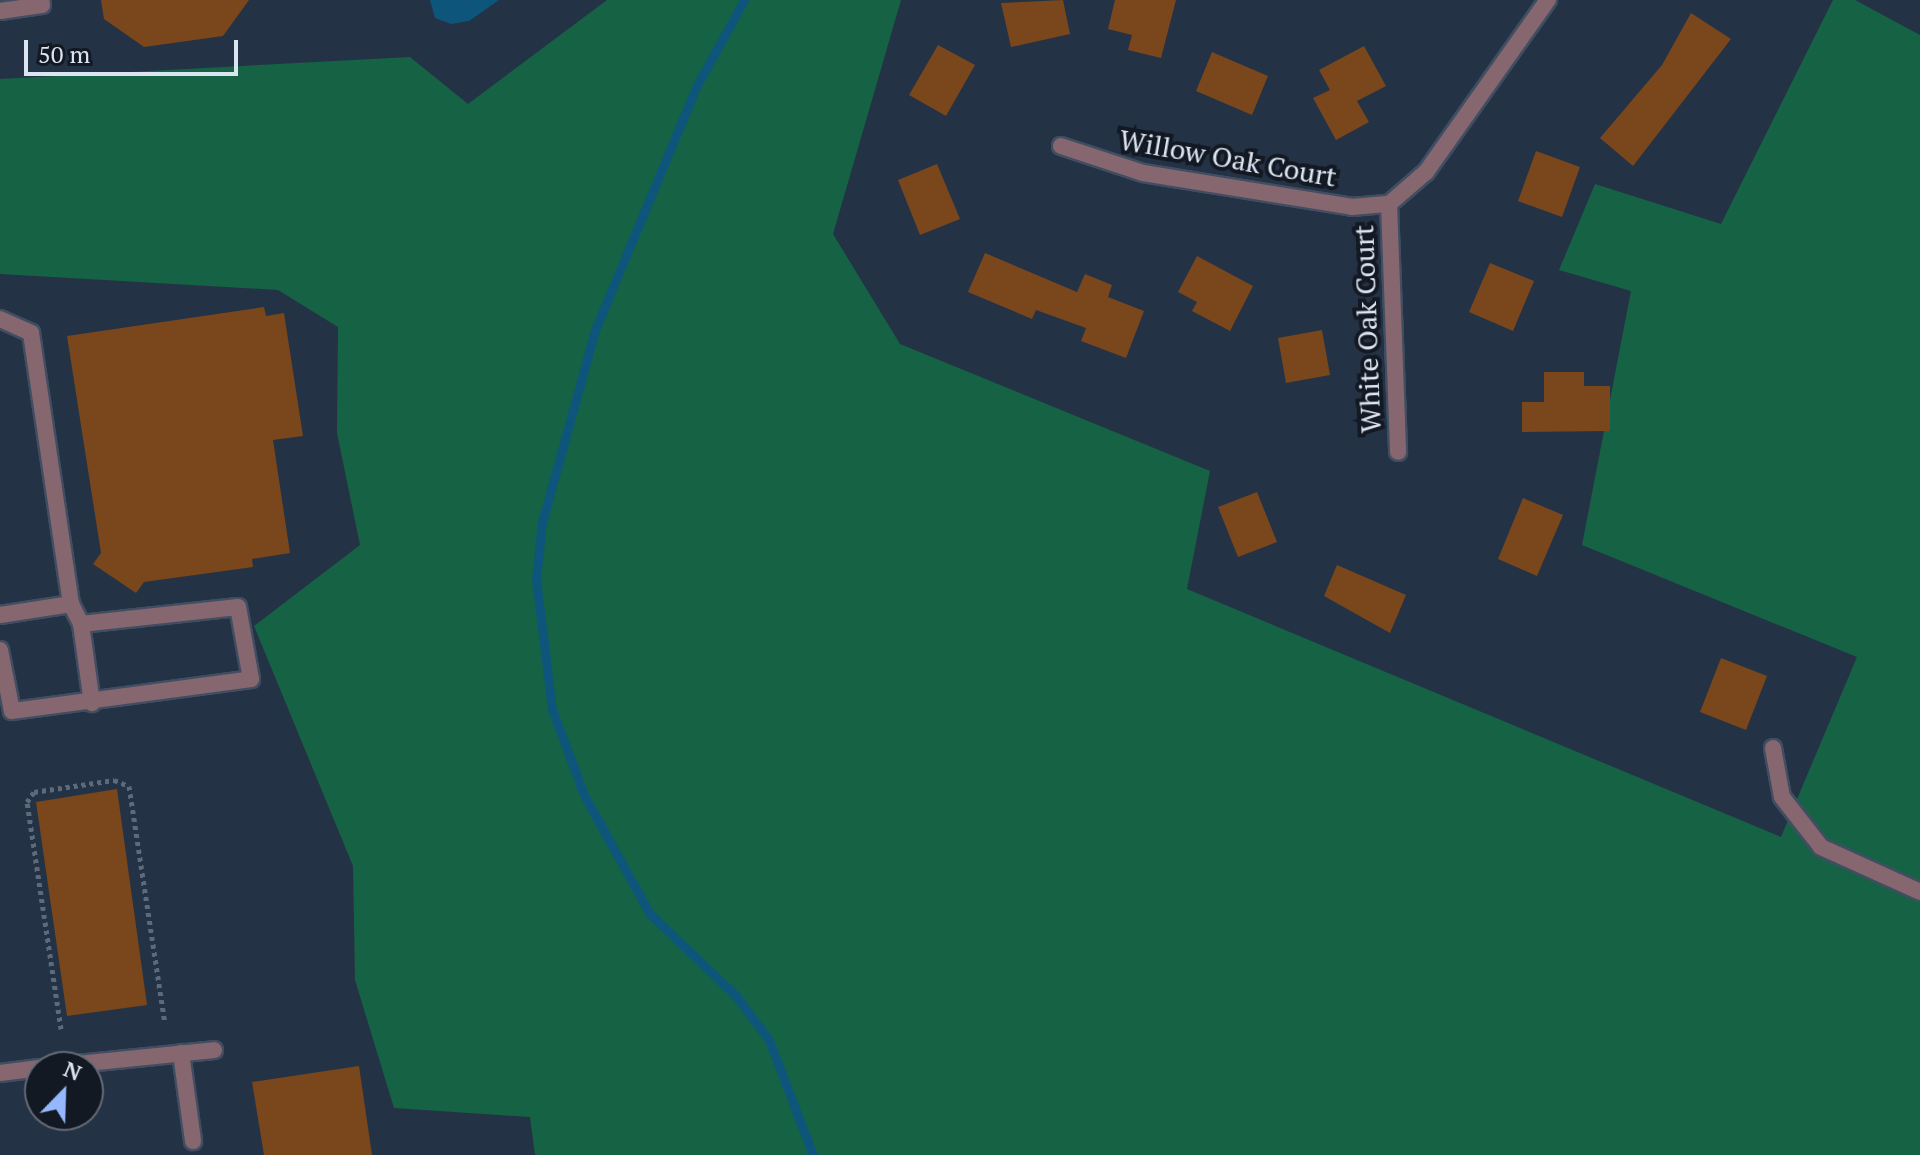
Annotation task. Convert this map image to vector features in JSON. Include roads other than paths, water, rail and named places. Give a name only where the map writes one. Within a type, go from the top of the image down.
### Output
[{"type":"street","points":[[0,11],[42,5],[41,0]]},
{"type":"street","points":[[1389,204],[1426,172],[1548,0]]},
{"type":"street","name":"Willow Oak Court","points":[[1061,146],[1143,173],[1352,207],[1389,204]]},
{"type":"street","name":"White Oak Court","points":[[1389,204],[1398,452]]},
{"type":"street","points":[[0,319],[31,333],[71,604],[81,624],[92,703]]},
{"type":"street","points":[[0,615],[71,604]]},
{"type":"street","points":[[0,650],[12,711],[92,703],[251,679],[238,607],[81,624]]},
{"type":"street","points":[[1773,748],[1782,797],[1812,838],[1858,868],[1920,892]]},
{"type":"street","points":[[104,1061],[214,1050]]},
{"type":"street","points":[[181,1053],[193,1141]]},
{"type":"street","points":[[0,1073],[24,1070]]},
{"type":"water","points":[[430,0],[499,0],[469,21],[451,24],[435,18]]},
{"type":"waterway","points":[[744,0],[697,85],[595,330],[542,522],[536,579],[552,709],[584,795],[650,914],[736,996],[769,1040],[813,1155]]}]
